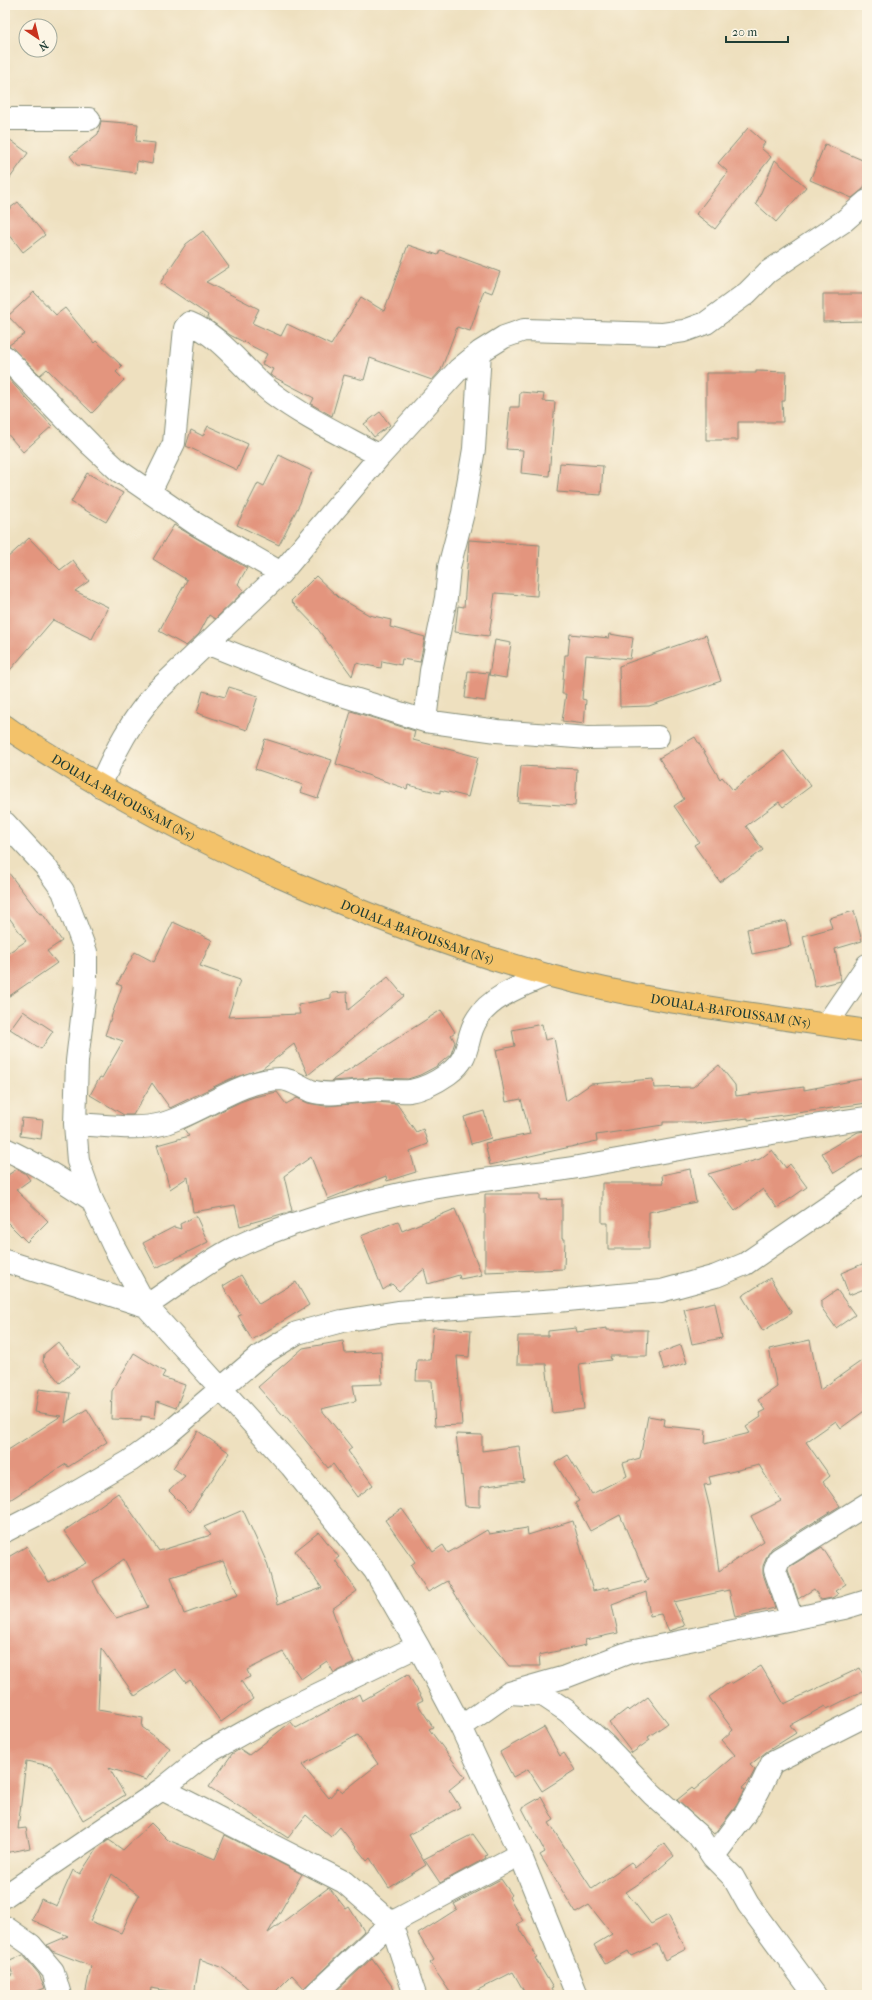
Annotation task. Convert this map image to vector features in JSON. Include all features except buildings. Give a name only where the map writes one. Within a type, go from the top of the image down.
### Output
[{"type":"highway","name":"DOUALA-BAFOUSSAM (N5)","points":[[5,726],[100,786],[198,840],[348,907],[454,945],[547,975],[631,994],[867,1031]]},
{"type":"street","points":[[5,119],[88,118]]},
{"type":"street","points":[[100,786],[124,734],[141,709],[157,691],[209,644],[281,573],[380,456],[459,369],[480,352],[504,337],[524,330],[663,334],[684,331],[706,323],[747,293],[768,272],[844,222],[867,201]]},
{"type":"street","points":[[150,492],[174,443],[185,328],[189,323],[197,326],[226,348],[255,379],[295,409],[380,456]]},
{"type":"street","points":[[425,721],[431,671],[446,598],[449,567],[463,513],[474,449],[480,352]]},
{"type":"street","points":[[5,357],[118,471],[196,524],[281,573]]},
{"type":"street","points":[[209,644],[316,687],[425,721],[497,731],[550,735],[658,738]]},
{"type":"street","points":[[5,823],[45,866],[64,891],[86,952],[86,984],[77,1061],[75,1124],[78,1161],[92,1200],[113,1245],[146,1306],[219,1389],[291,1466],[375,1571],[418,1646],[461,1727],[520,1854],[577,1995]]},
{"type":"street","points":[[827,1024],[867,965]]},
{"type":"street","points":[[75,1124],[137,1127],[161,1124],[260,1081],[282,1079],[299,1084],[311,1091],[322,1092],[377,1090],[409,1091],[426,1086],[449,1074],[466,1056],[476,1019],[494,1001],[547,975]]},
{"type":"street","points":[[146,1306],[201,1268],[234,1248],[272,1232],[330,1213],[454,1184],[564,1169],[750,1135],[867,1118]]},
{"type":"street","points":[[5,1149],[28,1159],[92,1200]]},
{"type":"street","points":[[5,1530],[44,1511],[130,1461],[170,1432],[258,1357],[297,1333],[342,1321],[398,1312],[557,1301],[661,1291],[716,1276],[745,1264],[867,1180]]},
{"type":"street","points":[[5,1261],[146,1306]]},
{"type":"street","points":[[792,1620],[775,1570],[779,1559],[867,1504]]},
{"type":"street","points":[[461,1727],[509,1693],[565,1677],[630,1652],[792,1620],[867,1601]]},
{"type":"street","points":[[5,1896],[162,1788],[207,1753],[275,1715],[418,1646]]},
{"type":"street","points":[[509,1693],[543,1695],[568,1711],[606,1746],[652,1794],[698,1835],[714,1857],[733,1878],[748,1904],[815,1995]]},
{"type":"street","points":[[714,1857],[746,1813],[760,1790],[772,1763],[867,1715]]},
{"type":"street","points":[[162,1788],[344,1882],[391,1923],[415,1995]]},
{"type":"street","points":[[314,1995],[391,1923],[520,1854]]},
{"type":"street","points":[[5,1927],[31,1945],[53,1971],[60,1995]]}]
